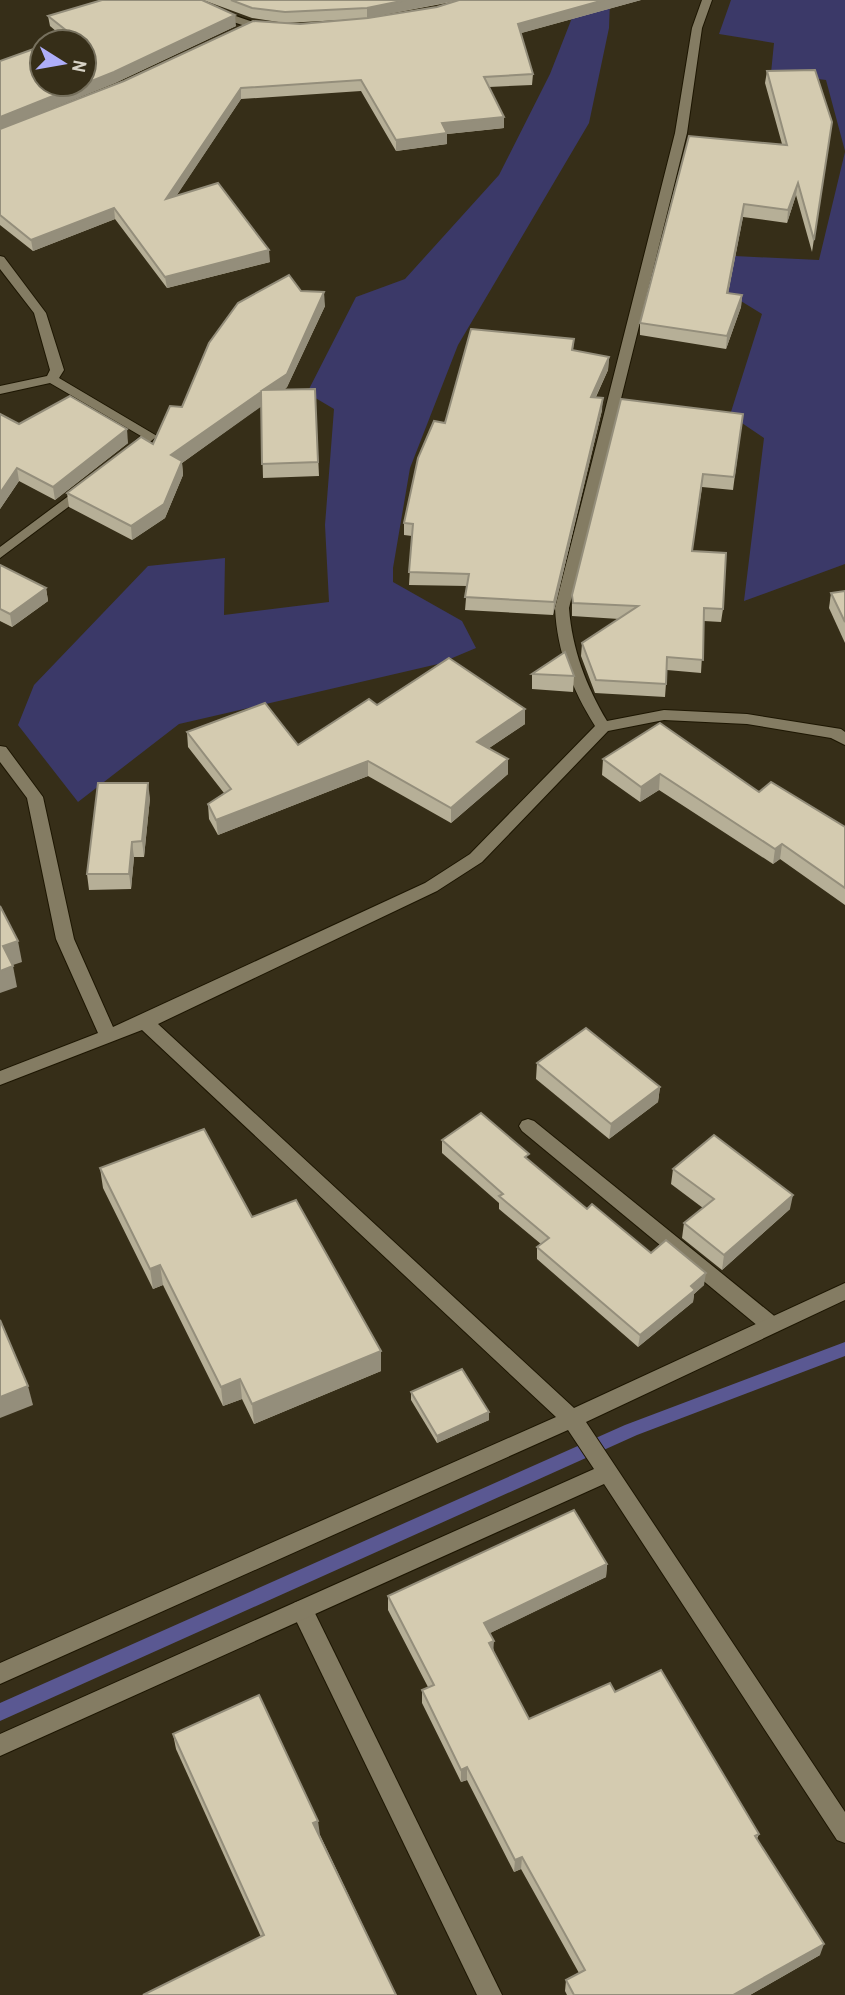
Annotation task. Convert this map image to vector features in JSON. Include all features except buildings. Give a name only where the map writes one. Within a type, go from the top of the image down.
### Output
[{"type":"street","points":[[191,0],[252,25],[289,27]]},
{"type":"street","points":[[603,727],[581,692],[562,635],[562,608],[603,433],[681,133],[697,28],[707,0]]},
{"type":"street","points":[[240,31],[252,25]]},
{"type":"street","points":[[0,260],[40,313],[57,370],[52,379]]},
{"type":"street","points":[[0,390],[52,379],[150,436],[118,461]]},
{"type":"street","points":[[0,554],[97,478]]},
{"type":"street","points":[[0,1078],[145,1022],[442,880],[476,858],[603,727],[664,715],[747,719],[842,734]]},
{"type":"street","points":[[0,751],[35,797],[65,939],[109,1038]]},
{"type":"street","points":[[145,1022],[577,1428],[845,1832]]},
{"type":"street","points":[[528,1126],[771,1325]]},
{"type":"street","points":[[0,1674],[577,1428],[771,1325],[845,1291]]},
{"type":"street","points":[[0,1745],[302,1610],[602,1466]]},
{"type":"street","points":[[302,1610],[490,1995]]},
{"type":"shaded area","points":[[579,0],[610,0],[609,28],[589,123],[458,345],[410,468],[393,568],[393,582],[462,621],[476,648],[438,664],[179,724],[78,802],[18,725],[34,685],[148,566],[225,558],[224,615],[329,602],[325,525],[334,409],[307,393],[356,297],[405,279],[499,175],[550,74]]},
{"type":"shaded area","points":[[731,0],[845,0],[845,151],[826,80],[771,73],[774,43],[719,34]]},
{"type":"shaded area","points":[[845,152],[845,564],[744,601],[764,438],[730,415],[762,314],[723,290],[717,271],[735,256],[819,260]]},
{"type":"waterway","points":[[0,1712],[631,1430],[845,1349]]}]
